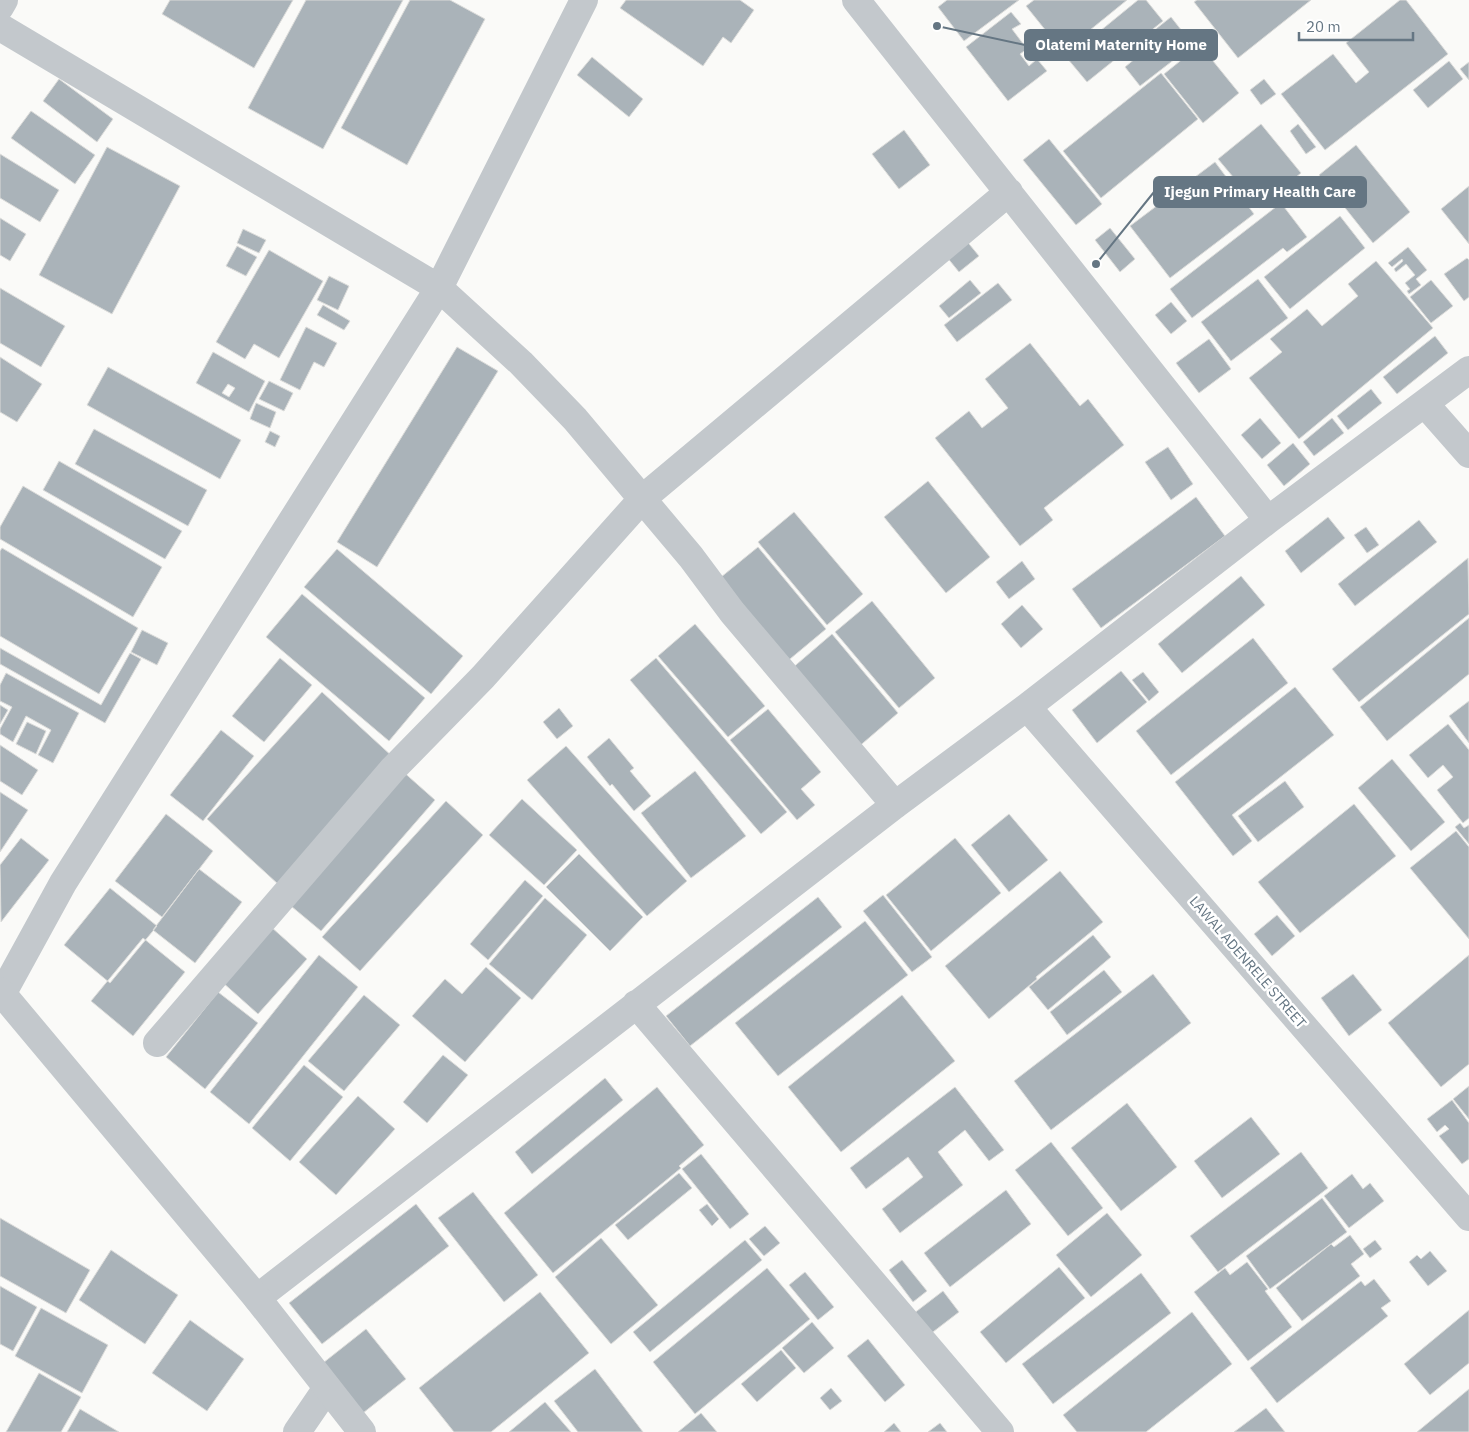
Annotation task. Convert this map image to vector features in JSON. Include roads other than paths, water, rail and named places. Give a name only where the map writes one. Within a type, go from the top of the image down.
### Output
[{"type":"street","points":[[0,7],[4,0]]},
{"type":"street","points":[[362,1432],[257,1298],[1,994],[63,883],[439,288],[584,0]]},
{"type":"street","points":[[856,0],[1268,520]]},
{"type":"street","points":[[0,27],[439,288],[521,364],[575,418],[691,557],[732,612],[895,805]]},
{"type":"street","points":[[157,1043],[393,769],[483,677],[643,498],[1009,192]]},
{"type":"street","points":[[257,1298],[895,805],[1027,707],[1268,520],[1469,370]]},
{"type":"street","points":[[1425,404],[1469,454]]},
{"type":"street","name":"LAWAL ADENRELE STREET","points":[[1027,707],[1469,1217]]},
{"type":"street","points":[[636,1004],[1000,1432]]},
{"type":"street","points":[[297,1432],[327,1388]]},
{"type":"place","name":"Olatemi Maternity Home","points":[[937,26]]},
{"type":"place","name":"Ijegun Primary Health Care","points":[[1096,264]]}]
